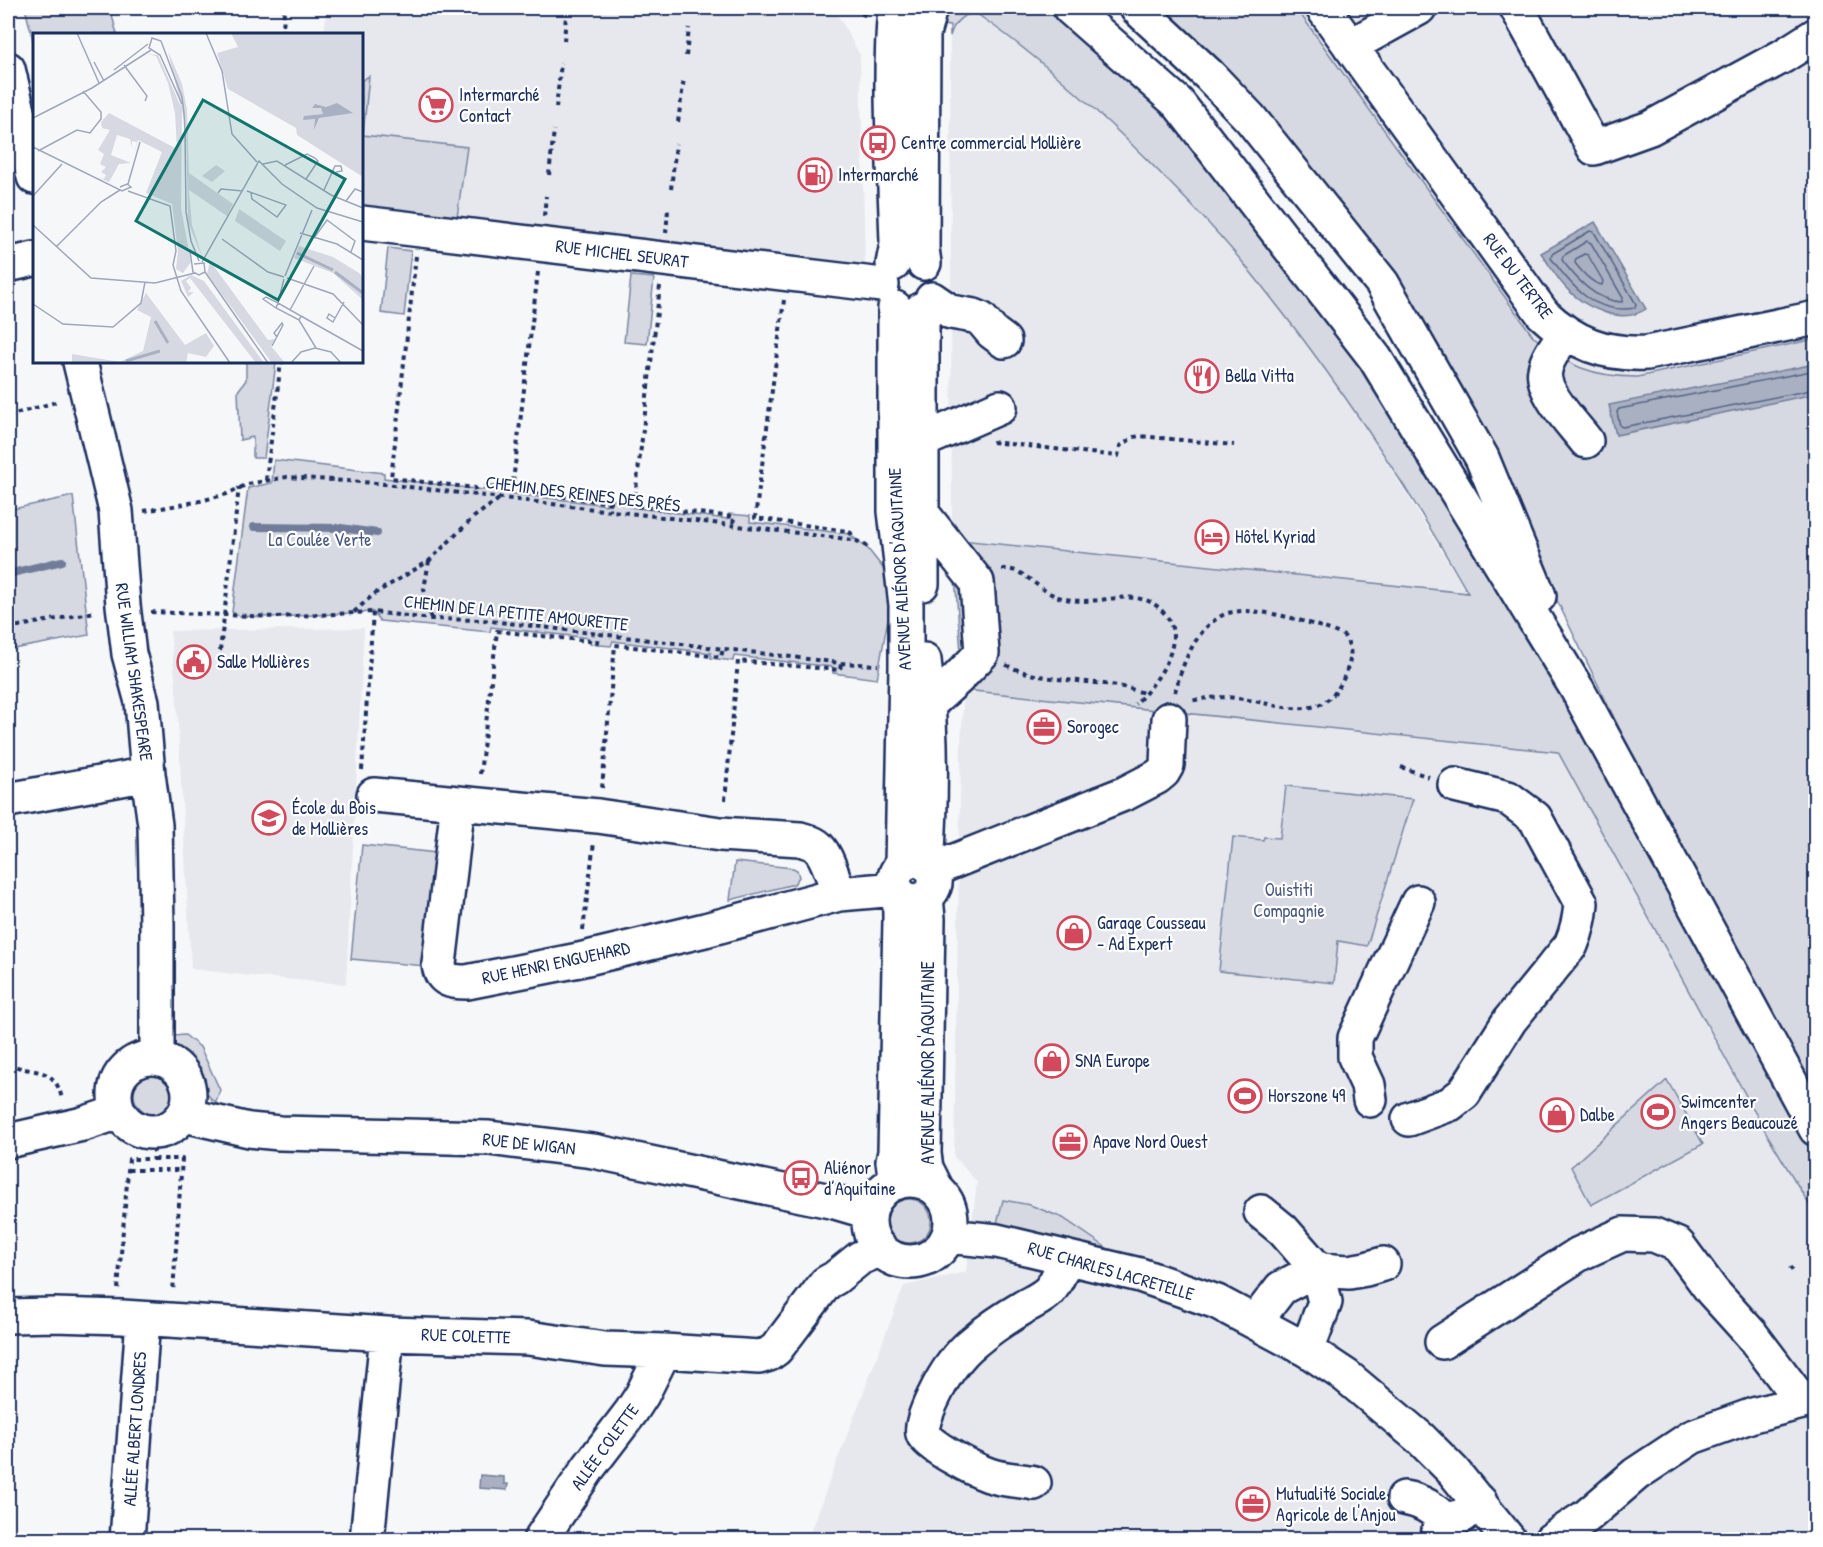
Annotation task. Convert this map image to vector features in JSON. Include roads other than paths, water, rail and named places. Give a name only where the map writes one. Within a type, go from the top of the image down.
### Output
[{"type":"street","name":"AVENUE ALIÉNOR D'AQUITAINE","points":[[895,8],[892,35],[892,79],[897,244],[908,288],[922,441],[923,652],[931,746],[930,821],[914,880],[928,919],[924,1154],[926,1168],[950,1211],[951,1226],[948,1236]]},
{"type":"street","name":"AVENUE ALIÉNOR D'AQUITAINE","points":[[930,8],[923,34],[922,249],[908,288],[895,511],[906,615],[914,880],[893,1161],[896,1183],[908,1180],[917,1181],[937,1190]]},
{"type":"street","points":[[1070,8],[1178,103],[1376,358],[1577,689],[1815,1129]]},
{"type":"street","points":[[1137,8],[1209,75],[1250,118],[1382,283],[1482,458],[1577,689]]},
{"type":"street","name":"RUE DU TERTRE","points":[[1323,8],[1543,314],[1566,333],[1585,344],[1600,349],[1631,354],[1647,353],[1815,318]]},
{"type":"street","points":[[1350,46],[1419,8]]},
{"type":"street","points":[[1517,8],[1594,148],[1650,128],[1783,56],[1815,35]]},
{"type":"street","points":[[8,69],[33,173]]},
{"type":"street","name":"RUE MICHEL SEURAT","points":[[363,223],[908,288]]},
{"type":"street","points":[[8,265],[33,259]]},
{"type":"street","points":[[908,288],[951,312],[981,319],[1004,341]]},
{"type":"street","points":[[1566,333],[1547,363],[1544,374],[1545,382],[1553,397],[1586,441]]},
{"type":"street","name":"RUE WILLIAM SHAKESPEARE","points":[[80,363],[116,511],[130,664],[142,702],[155,825],[157,1058]]},
{"type":"street","points":[[922,441],[1000,407]]},
{"type":"street","points":[[922,513],[977,582],[982,653],[928,705]]},
{"type":"street","points":[[914,880],[982,850],[1107,802],[1157,777],[1167,765],[1171,713]]},
{"type":"street","points":[[8,800],[149,777]]},
{"type":"street","points":[[1409,1119],[1450,1104],[1464,1093],[1510,1020],[1571,945],[1581,918],[1581,903],[1534,818],[1508,798],[1455,785]]},
{"type":"street","points":[[369,787],[458,803],[598,816],[720,834],[800,839],[818,847],[830,869],[839,894]]},
{"type":"street","name":"RUE HENRI ENGUEHARD","points":[[458,803],[439,964],[445,979],[453,983],[579,960],[705,930],[839,894],[914,880]]},
{"type":"street","points":[[930,821],[938,832],[954,844],[963,848],[982,850]]},
{"type":"street","points":[[1370,1100],[1368,1085],[1355,1057],[1355,1038],[1418,902]]},
{"type":"street","points":[[157,1058],[171,1063],[182,1073],[188,1086],[189,1101],[184,1114],[175,1124],[163,1130],[150,1132],[138,1129],[127,1122],[119,1112],[115,1099],[116,1086],[122,1074],[131,1064],[143,1059],[157,1058]]},
{"type":"street","points":[[8,1141],[83,1124],[119,1112]]},
{"type":"street","name":"RUE DE WIGAN","points":[[184,1114],[249,1130],[280,1133],[489,1138],[593,1151],[835,1202],[869,1212]]},
{"type":"street","points":[[896,1183],[888,1186],[879,1194],[869,1212],[869,1230],[879,1250],[895,1260],[908,1263],[918,1262],[938,1252],[948,1236]]},
{"type":"street","points":[[1261,1212],[1283,1230],[1317,1269],[1325,1302],[1307,1350]]},
{"type":"street","points":[[1442,1342],[1579,1254],[1623,1234],[1654,1235],[1678,1245],[1712,1291],[1751,1334],[1794,1391],[1810,1401]]},
{"type":"street","name":"RUE CHARLES LACRETELLE","points":[[948,1236],[997,1240],[1140,1275],[1217,1302],[1307,1350],[1346,1376],[1420,1438],[1453,1471],[1509,1539]]},
{"type":"street","name":"RUE COLETTE","points":[[8,1316],[143,1318],[387,1334],[528,1338],[605,1349],[759,1357],[776,1349],[826,1283],[860,1258],[879,1250]]},
{"type":"street","points":[[1034,1483],[989,1475],[961,1462],[927,1440],[922,1426],[936,1391],[953,1364],[973,1342],[993,1326],[1050,1290],[1066,1257]]},
{"type":"street","points":[[1255,1322],[1281,1288],[1317,1269],[1349,1272],[1383,1264]]},
{"type":"street","name":"ALLÉE ALBERT LONDRES","points":[[127,1539],[143,1318]]},
{"type":"street","points":[[367,1539],[387,1334]]},
{"type":"street","name":"ALLÉE COLETTE","points":[[540,1539],[589,1467],[631,1412],[664,1351]]},
{"type":"street","points":[[1551,1539],[1583,1530],[1636,1474],[1692,1437],[1753,1415],[1810,1401]]},
{"type":"street","points":[[1404,1498],[1416,1500],[1430,1507],[1442,1530],[1480,1502]]},
{"type":"water","points":[[1595,222],[1646,309],[1636,314],[1614,315],[1583,302],[1566,288],[1541,253]]},
{"type":"water","points":[[1815,364],[1815,394],[1616,435],[1609,405]]},
{"type":"water","points":[[480,1475],[504,1477],[504,1484],[508,1484],[507,1490],[479,1488]]},
{"type":"waterway","points":[[254,527],[341,528],[377,533]]},
{"type":"waterway","points":[[8,574],[62,561]]},
{"type":"place","name":"Intermarché Contact","points":[[436,105]]},
{"type":"place","name":"Centre commercial Mollière","points":[[878,143]]},
{"type":"place","name":"Intermarché","points":[[815,175]]},
{"type":"place","name":"Bella Vitta","points":[[1202,376]]},
{"type":"place","name":"Hôtel Kyriad","points":[[1212,537]]},
{"type":"place","name":"Salle Mollières","points":[[194,662]]},
{"type":"place","name":"Sorogec","points":[[1044,727]]},
{"type":"place","name":"École du Bois de Mollières","points":[[269,818]]},
{"type":"place","name":"Garage Cousseau - Ad Expert","points":[[1074,933]]},
{"type":"place","name":"SNA Europe","points":[[1052,1061]]},
{"type":"place","name":"Horszone 49","points":[[1245,1096]]},
{"type":"place","name":"Swimcenter Angers Beaucouzé","points":[[1658,1112]]},
{"type":"place","name":"Dalbe","points":[[1557,1115]]},
{"type":"place","name":"Apave Nord Ouest","points":[[1070,1142]]},
{"type":"place","name":"Aliénor d’Aquitaine","points":[[801,1178]]},
{"type":"place","name":"Mutualité Sociale Agricole de l'Anjou","points":[[1253,1504]]},
{"type":"park label","name":"La Coulée Verte","points":[[320,540]]},
{"type":"park label","name":"Ouistiti Compagnie","points":[[1289,900]]}]
